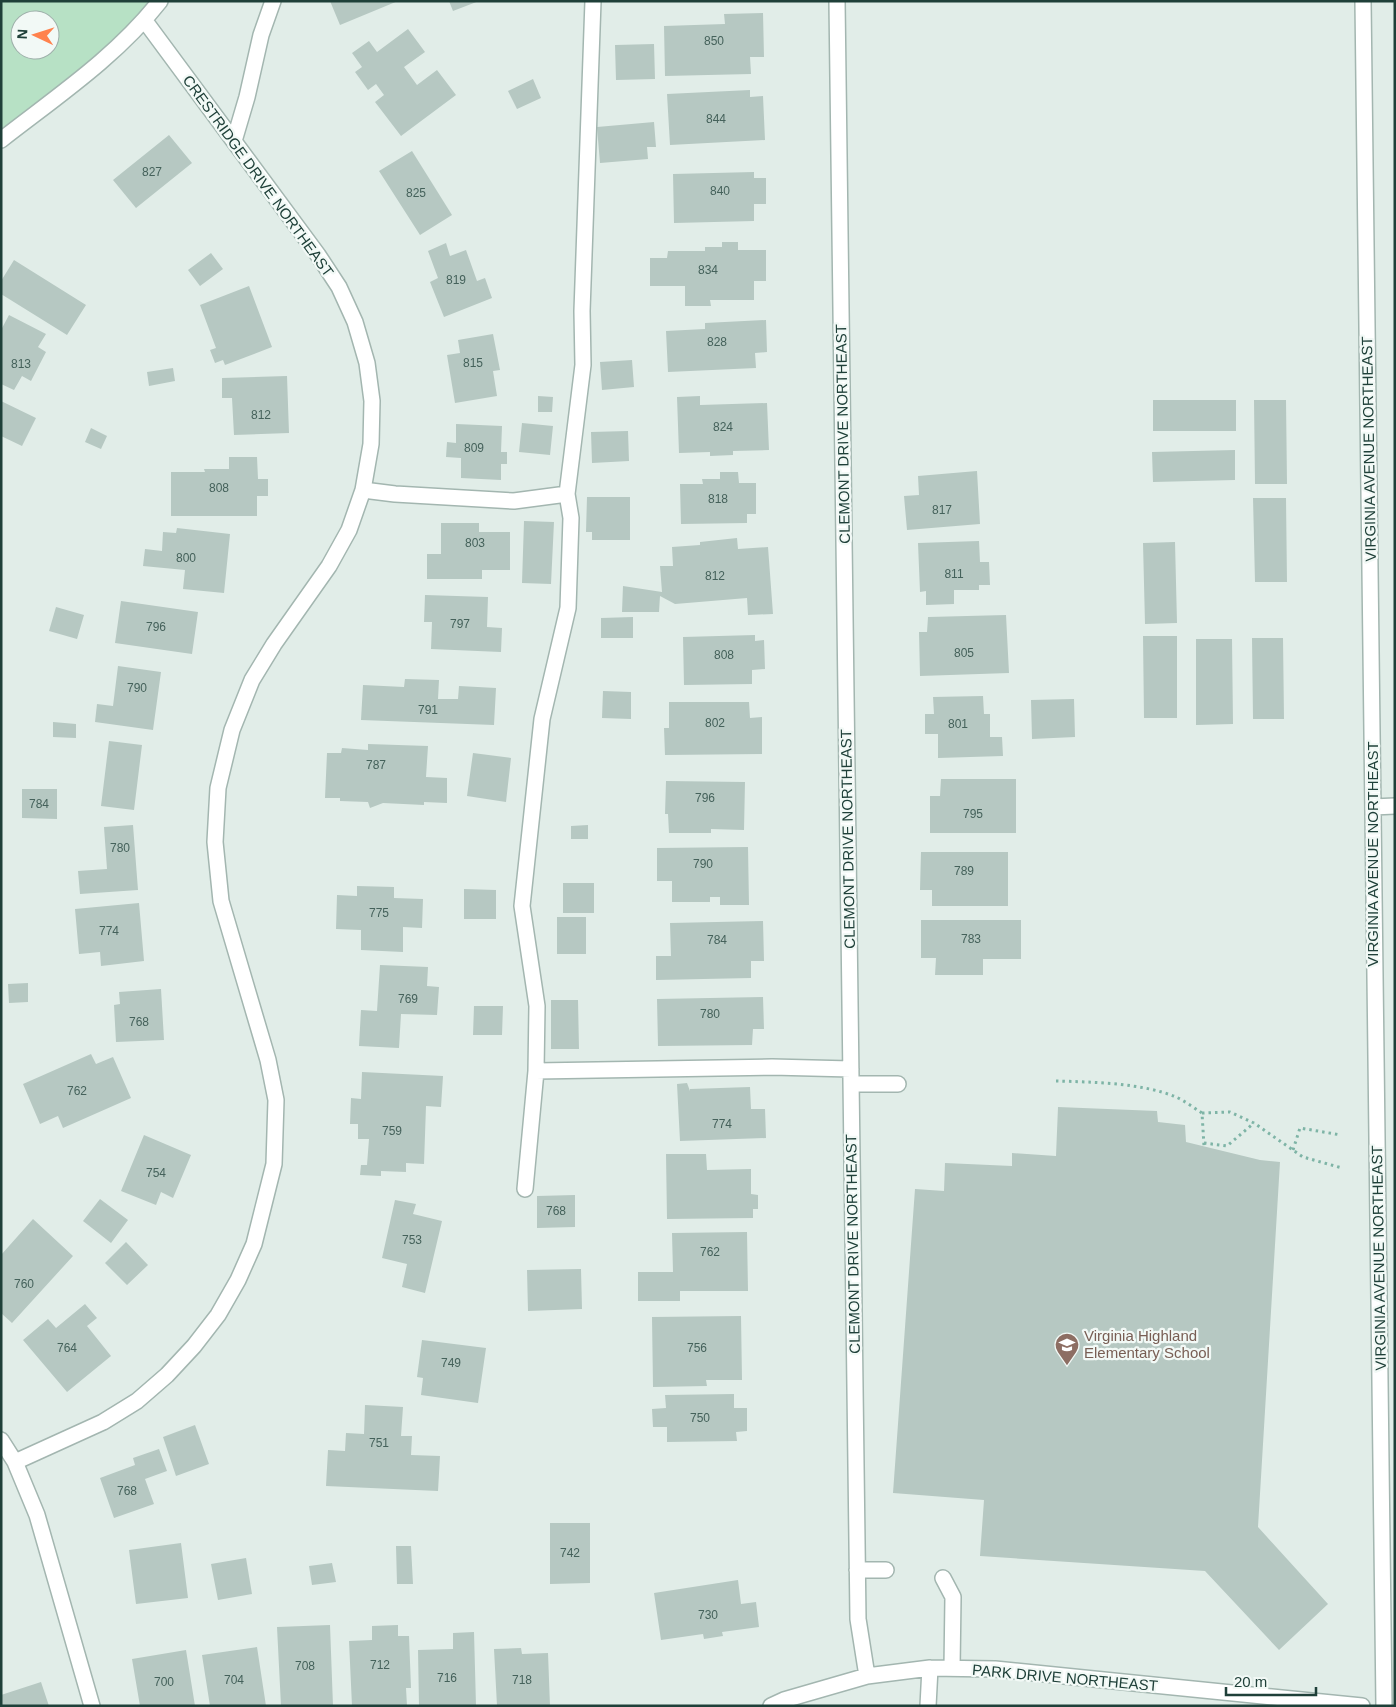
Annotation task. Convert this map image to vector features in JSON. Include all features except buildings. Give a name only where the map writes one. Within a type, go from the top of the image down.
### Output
[{"type":"street","points":[[1,140],[103,60],[144,20],[160,1]]},
{"type":"street","points":[[234,141],[247,98],[261,34],[273,1]]},
{"type":"street","points":[[525,1189],[536,1071],[537,1006],[522,906],[542,719],[568,608],[571,518],[567,494],[583,365],[582,311],[593,1]]},
{"type":"street","name":"CLEMONT DRIVE NORTHEAST","points":[[837,1],[857,1570],[858,1619],[868,1676]]},
{"type":"street","name":"VIRGINIA AVENUE NORTHEAST","points":[[1363,1],[1373,807],[1389,1610],[1384,1706]]},
{"type":"street","name":"CRESTRIDGE DRIVE NORTHEAST","points":[[15,1462],[103,1422],[137,1401],[167,1376],[218,1315],[238,1280],[254,1244],[274,1164],[276,1100],[268,1060],[220,901],[215,842],[218,788],[232,730],[252,680],[274,644],[329,566],[349,530],[363,490],[371,444],[372,401],[367,363],[355,322],[339,287],[318,255],[144,20]]},
{"type":"street","points":[[363,490],[395,494],[514,501],[567,494]]},
{"type":"street","points":[[1373,807],[1395,806]]},
{"type":"street","points":[[536,1071],[772,1067],[898,1084]]},
{"type":"street","points":[[1,1440],[15,1462],[37,1515],[92,1706]]},
{"type":"street","points":[[857,1570],[886,1570]]},
{"type":"street","points":[[943,1578],[952,1597],[952,1668]]},
{"type":"street","points":[[928,1706],[930,1668]]},
{"type":"street","name":"PARK DRIVE NORTHEAST","points":[[771,1706],[784,1700],[868,1676],[930,1668],[1005,1670],[1362,1706]]},
{"type":"path","points":[[1056,1081],[1082,1081],[1149,1088],[1177,1097],[1202,1113],[1230,1112],[1254,1124],[1302,1157],[1342,1168]]},
{"type":"path","points":[[1202,1113],[1204,1144],[1227,1146],[1254,1124]]},
{"type":"path","points":[[1293,1150],[1300,1128],[1341,1135]]},
{"type":"green space","points":[[1,1],[161,1],[115,49],[1,130]]},
{"type":"place","name":"Virginia Highland Elementary School","points":[[1067,1366]]}]
